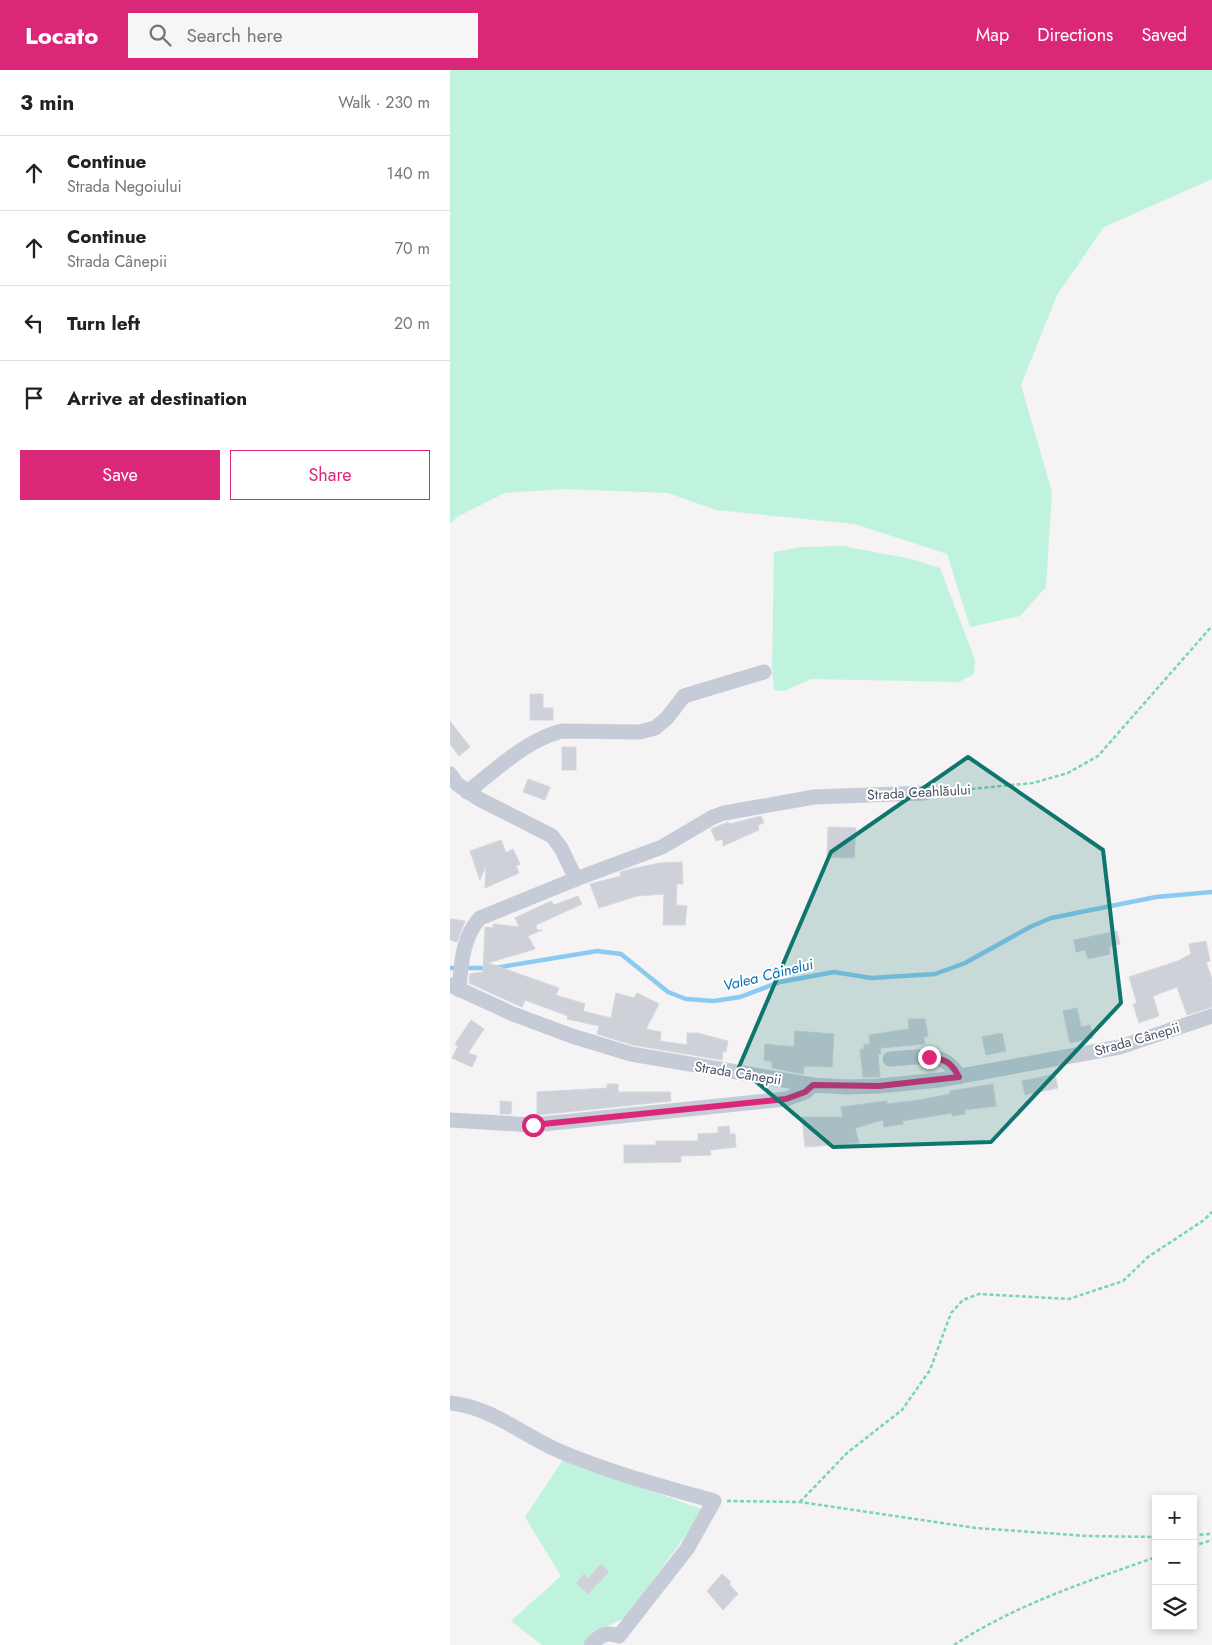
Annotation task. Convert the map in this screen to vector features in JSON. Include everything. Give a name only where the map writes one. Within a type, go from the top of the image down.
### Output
[{"type":"street","points":[[467,792],[519,752],[550,734],[562,731],[640,732],[655,728],[684,696],[764,672]]},
{"type":"street","points":[[450,774],[467,792],[552,836],[561,848],[576,879]]},
{"type":"street","name":"Strada Ceahlăului","points":[[454,988],[456,951],[480,918],[576,879],[662,848],[713,817],[724,813],[814,797],[925,793]]},
{"type":"street","name":"Strada Cânepii","points":[[454,988],[572,1036],[631,1054],[813,1085],[879,1086],[959,1077],[1120,1047],[1212,1016]]},
{"type":"street","points":[[890,1059],[929,1057],[945,1059],[953,1065],[959,1077]]},
{"type":"street","points":[[450,1120],[506,1125],[567,1123],[786,1099],[805,1092],[813,1085]]},
{"type":"street","points":[[450,1403],[473,1407],[493,1415],[558,1451],[636,1479],[714,1501],[687,1549],[619,1636],[611,1633],[604,1634],[591,1645]]},
{"type":"path","name":"Strada Ceahlăului","points":[[925,793],[1033,783],[1068,773],[1098,756],[1212,626]]},
{"type":"path","points":[[800,1502],[847,1453],[902,1410],[930,1370],[951,1313],[964,1300],[979,1294],[1069,1299],[1123,1281],[1148,1257],[1204,1220],[1212,1212]]},
{"type":"path","points":[[714,1501],[800,1502],[976,1528],[1087,1536],[1152,1537]]},
{"type":"path","points":[[1197,1535],[1212,1534]]},
{"type":"path","points":[[1197,1545],[1212,1540]]},
{"type":"path","points":[[954,1645],[986,1624],[1043,1597],[1152,1558]]},
{"type":"highlighted area","points":[[968,757],[1103,850],[1121,1003],[991,1142],[833,1147],[739,1067],[831,852]]},
{"type":"green space","points":[[450,70],[1212,70],[1212,179],[1104,227],[1057,295],[1021,385],[1052,492],[1046,587],[1020,616],[970,627],[947,554],[855,524],[716,510],[668,493],[564,489],[505,493],[457,517],[450,524]]},
{"type":"green space","points":[[843,546],[911,559],[940,568],[975,660],[974,674],[959,682],[811,679],[784,691],[774,690],[772,669],[774,552],[802,547]]},
{"type":"green space","points":[[566,1455],[643,1488],[704,1510],[626,1617],[593,1633],[583,1645],[542,1645],[511,1621],[561,1576],[525,1517]]},
{"type":"building","points":[[530,694],[543,694],[543,708],[553,708],[553,720],[530,720]]},
{"type":"building","points":[[450,721],[470,747],[459,756],[450,744]]},
{"type":"building","points":[[562,747],[576,747],[576,770],[562,770]]},
{"type":"building","points":[[528,779],[550,787],[545,800],[523,792]]},
{"type":"building","points":[[761,816],[764,823],[758,825],[759,830],[723,846],[723,839],[716,841],[711,829],[728,822],[730,824]]},
{"type":"building","points":[[828,827],[856,828],[854,858],[827,857]]},
{"type":"building","points":[[501,840],[506,853],[513,849],[520,864],[516,866],[519,873],[485,888],[486,865],[480,880],[470,851]]},
{"type":"building","points":[[682,862],[683,884],[677,884],[676,905],[687,906],[685,925],[663,925],[664,894],[637,896],[599,908],[590,884],[621,876],[620,872],[631,869],[660,863]]},
{"type":"building","points":[[578,896],[582,904],[536,925],[537,930],[542,930],[528,936],[535,949],[488,963],[559,988],[556,995],[585,1004],[583,1011],[611,1018],[616,993],[634,998],[637,993],[659,1004],[646,1029],[661,1032],[660,1041],[687,1045],[687,1033],[697,1033],[728,1041],[726,1052],[723,1051],[722,1060],[633,1045],[597,1034],[599,1026],[567,1019],[568,1016],[525,1000],[522,1007],[469,983],[470,974],[483,972],[485,927],[493,928],[493,924],[519,927],[515,918],[551,901],[554,905]]},
{"type":"building","points":[[450,919],[465,921],[457,942],[450,940]]},
{"type":"building","points":[[1117,931],[1120,944],[1109,947],[1110,954],[1088,959],[1085,950],[1076,952],[1074,940]]},
{"type":"building","points":[[1206,941],[1210,961],[1206,962],[1212,979],[1212,1007],[1187,1015],[1177,987],[1153,996],[1159,1016],[1139,1023],[1133,1004],[1137,1003],[1129,977],[1178,961],[1191,954],[1189,944]]},
{"type":"building","points":[[1077,1008],[1081,1027],[1090,1025],[1093,1038],[1070,1043],[1063,1011]]},
{"type":"building","points":[[908,1019],[925,1019],[928,1036],[924,1037],[925,1044],[880,1048],[881,1054],[878,1054],[880,1077],[863,1077],[860,1049],[864,1049],[864,1044],[870,1044],[869,1035],[909,1029]]},
{"type":"building","points":[[471,1020],[484,1029],[468,1053],[477,1056],[472,1067],[452,1058],[458,1046],[455,1044]]},
{"type":"building","points":[[795,1031],[834,1034],[832,1067],[804,1066],[803,1074],[772,1068],[772,1062],[764,1060],[765,1044],[794,1047]]},
{"type":"building","points":[[1002,1033],[1006,1051],[986,1055],[982,1037]]},
{"type":"building","points":[[1055,1074],[1058,1088],[1025,1095],[1022,1081]]},
{"type":"building","points":[[607,1084],[618,1084],[618,1092],[670,1092],[671,1101],[537,1115],[537,1092],[607,1088]]},
{"type":"building","points":[[993,1084],[996,1106],[964,1110],[965,1114],[952,1116],[952,1113],[902,1121],[903,1124],[884,1127],[883,1120],[855,1128],[859,1143],[805,1147],[802,1117],[843,1117],[841,1107],[887,1101],[887,1104],[920,1100],[950,1094],[950,1091]]},
{"type":"building","points":[[500,1101],[512,1102],[511,1114],[500,1114]]},
{"type":"building","points":[[729,1126],[730,1134],[735,1134],[736,1147],[710,1150],[711,1155],[681,1156],[681,1162],[624,1163],[624,1145],[656,1145],[656,1141],[698,1141],[698,1134],[718,1133],[718,1127]]},
{"type":"building","points":[[601,1564],[609,1572],[588,1594],[576,1583],[584,1574],[588,1578]]},
{"type":"building","points":[[722,1574],[731,1582],[729,1584],[738,1594],[723,1610],[707,1591]]},
{"type":"waterway","name":"Valea Câinelui","points":[[495,968],[597,951],[621,954],[668,992],[686,999],[714,1001],[740,997],[780,982],[834,972],[871,978],[935,974],[965,963],[1030,927],[1051,918],[1156,897],[1212,892]]},
{"type":"waterway","name":"Valea Câinelui","points":[[450,968],[488,968]]},
{"type":"route","points":[[533,1125],[796,1098],[813,1085],[879,1086],[959,1077],[953,1065],[945,1059],[929,1057]]}]
